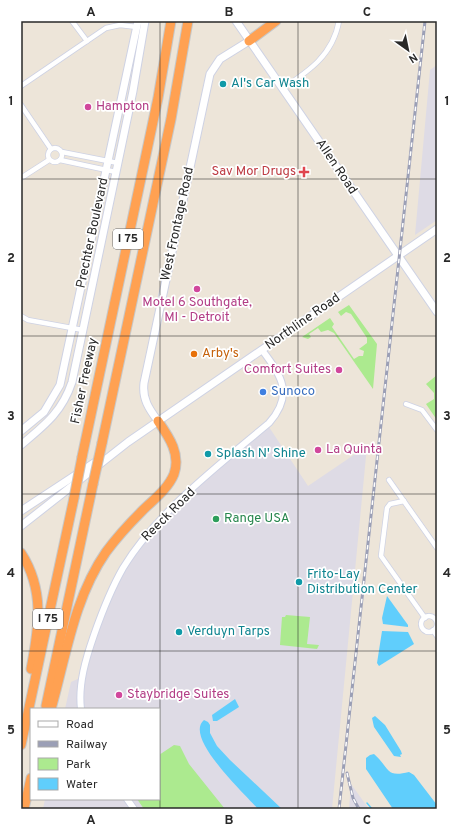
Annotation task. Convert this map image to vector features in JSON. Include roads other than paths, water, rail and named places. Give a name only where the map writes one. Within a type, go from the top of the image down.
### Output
[{"type":"highway","name":"Fisher Freeway","points":[[22,742],[158,98],[170,21]]},
{"type":"highway","name":"I 75","points":[[46,708],[171,119],[188,21]]},
{"type":"highway","points":[[249,41],[276,21]]},
{"type":"highway","points":[[51,708],[75,620],[90,579],[115,540],[166,487],[174,475],[176,462],[174,450],[169,437],[158,421]]},
{"type":"highway","points":[[21,552],[34,581],[39,615],[37,637],[24,704],[22,742]]},
{"type":"highway","points":[[24,809],[30,782]]},
{"type":"main road","name":"Prechter Boulevard","points":[[21,445],[52,419],[68,395],[72,382],[128,118],[145,21]]},
{"type":"main road","name":"Allen Road","points":[[236,21],[437,312]]},
{"type":"main road","name":"Prechter Boulevard","points":[[21,431],[44,412],[58,391],[73,328],[90,242],[138,24]]},
{"type":"main road","name":"West Frontage Road","points":[[158,421],[146,404],[144,383],[210,74],[220,59],[249,41]]},
{"type":"main road","points":[[123,88],[133,91]]},
{"type":"main road","points":[[118,115],[121,113],[128,118]]},
{"type":"main road","points":[[112,140],[116,144],[122,144]]},
{"type":"main road","name":"Northline Road","points":[[21,511],[109,455],[437,229]]},
{"type":"main road","points":[[90,242],[97,240],[101,245]]},
{"type":"main road","points":[[86,268],[88,274],[84,298],[86,300],[91,297]]},
{"type":"main road","points":[[58,391],[62,396],[68,395]]},
{"type":"main road","name":"Northline Road","points":[[21,526],[31,516],[105,461],[109,455]]},
{"type":"street","points":[[72,21],[87,41]]},
{"type":"street","points":[[282,89],[310,70],[322,59],[334,40],[339,21]]},
{"type":"street","points":[[21,86],[110,26],[138,24]]},
{"type":"street","points":[[21,105],[51,149]]},
{"type":"street","points":[[51,149],[57,148],[62,152],[118,163]]},
{"type":"street","points":[[50,160],[48,153],[51,149]]},
{"type":"street","points":[[60,160],[62,152]]},
{"type":"street","points":[[21,178],[50,160],[54,162],[60,160],[116,172]]},
{"type":"street","points":[[21,316],[28,320],[83,330]]},
{"type":"street","name":"Reeck Road","points":[[81,708],[82,677],[91,643],[109,595],[132,554],[168,513],[269,423],[279,411],[283,395],[282,382],[277,370],[262,350]]},
{"type":"street","points":[[406,404],[422,410],[437,430]]},
{"type":"street","points":[[389,480],[437,548]]},
{"type":"street","points":[[404,501],[390,504],[387,508],[381,556],[425,618]]},
{"type":"street","points":[[435,628],[428,632],[422,628],[422,622],[425,618],[431,617],[437,613]]},
{"type":"street","points":[[431,617],[435,620],[437,636]]},
{"type":"street","points":[[128,800],[134,809]]},
{"type":"water","points":[[387,596],[408,627],[383,624],[382,618]]},
{"type":"water","points":[[382,631],[408,632],[414,644],[379,666],[377,663]]},
{"type":"water","points":[[235,699],[239,707],[217,721],[213,721],[212,715]]},
{"type":"water","points":[[375,716],[385,725],[401,751],[401,757],[394,756],[374,727],[372,718]]},
{"type":"water","points":[[204,720],[210,725],[210,733],[217,746],[282,809],[258,809],[230,779],[209,752],[202,739],[200,728]]},
{"type":"water","points":[[374,754],[392,773],[401,774],[409,772],[414,775],[437,805],[437,809],[393,809],[366,769],[366,758]]},
{"type":"waterway","points":[[367,803],[372,809]]},
{"type":"railway","points":[[339,809],[425,21]]},
{"type":"railway","points":[[347,773],[353,798],[359,809]]},
{"type":"place","name":"Al's Car Wash","points":[[223,84]]},
{"type":"place","name":"Hampton","points":[[88,107]]},
{"type":"place","name":"Sav Mor Drugs","points":[[304,172]]},
{"type":"place","name":"Motel 6 Southgate, MI - Detroit","points":[[197,289]]},
{"type":"place","name":"Arby's","points":[[194,354]]},
{"type":"place","name":"Comfort Suites","points":[[339,370]]},
{"type":"place","name":"Sunoco","points":[[263,392]]},
{"type":"place","name":"La Quinta","points":[[318,450]]},
{"type":"place","name":"Splash N' Shine","points":[[208,454]]},
{"type":"place","name":"Range USA","points":[[216,519]]},
{"type":"place","name":"Frito-Lay Distribution Center","points":[[299,582]]},
{"type":"place","name":"Verduyn Tarps","points":[[179,632]]},
{"type":"place","name":"Staybridge Suites","points":[[119,695]]}]
